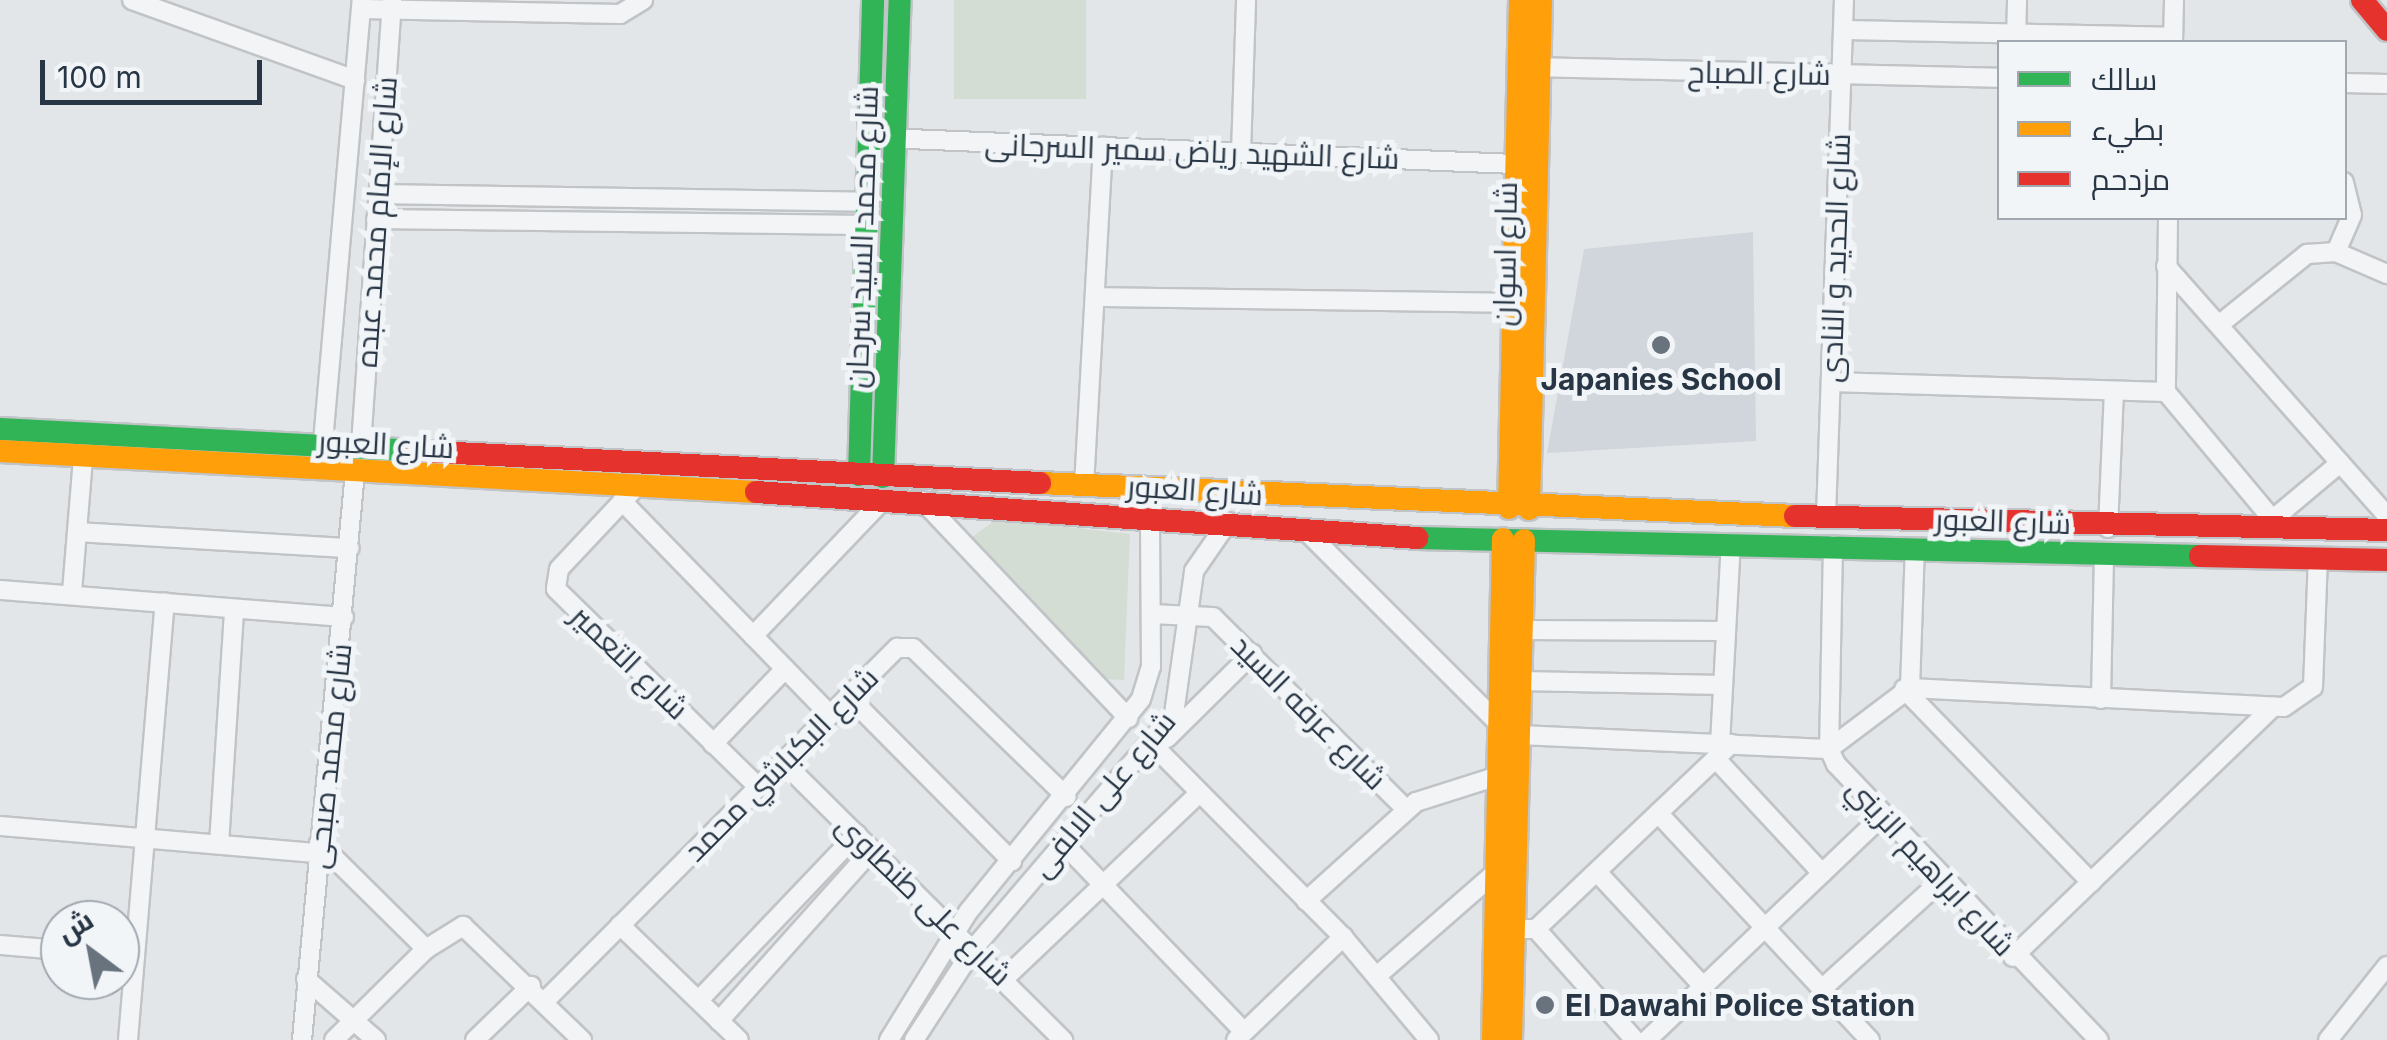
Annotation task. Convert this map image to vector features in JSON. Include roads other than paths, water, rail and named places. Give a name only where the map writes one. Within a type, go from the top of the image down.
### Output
[{"type":"street","points":[[132,0],[355,80]]},
{"type":"street","points":[[362,5],[620,14],[644,0]]},
{"type":"street","name":"شارع محمد السيد سرحان","points":[[873,0],[866,214],[875,484]]},
{"type":"street","name":"شارع محمد السيد سرحان","points":[[875,484],[897,139],[900,0]]},
{"type":"street","points":[[1241,153],[1246,0]]},
{"type":"street","name":"شارع اسوان","points":[[1519,509],[1529,67],[1520,0]]},
{"type":"street","name":"شارع اسوان","points":[[1519,509],[1513,303],[1516,164],[1542,0]]},
{"type":"street","name":"شارع الحديد و النادى","points":[[1826,516],[1844,0]]},
{"type":"street","points":[[2016,38],[2017,0]]},
{"type":"street","points":[[1842,30],[2173,40],[2174,0]]},
{"type":"street","points":[[2362,0],[2387,30]]},
{"type":"street","name":"شارع الإمام محمد عبده","points":[[323,442],[362,5]]},
{"type":"street","name":"شارع الإمام محمد عبده","points":[[361,445],[392,5]]},
{"type":"street","name":"شارع الصباح","points":[[1529,67],[1997,78]]},
{"type":"street","points":[[2347,84],[2387,84]]},
{"type":"street","name":"شارع الشهيد رياض سمير السرجانى","points":[[869,138],[1516,164]]},
{"type":"street","points":[[1084,486],[1104,147]]},
{"type":"street","points":[[378,194],[866,214]]},
{"type":"street","points":[[2336,252],[2352,215],[2347,194]]},
{"type":"street","points":[[376,219],[866,214]]},
{"type":"street","points":[[2168,220],[2166,392],[2276,523],[2340,462]]},
{"type":"street","points":[[2220,324],[2298,259],[2336,252],[2387,274]]},
{"type":"street","points":[[2166,266],[2387,516]]},
{"type":"street","points":[[1095,297],[1513,303]]},
{"type":"street","points":[[1831,382],[2166,392]]},
{"type":"street","points":[[2108,528],[2114,391]]},
{"type":"street","name":"شارع العبور","points":[[0,429],[83,457],[110,446],[323,442],[542,454],[875,484],[922,501],[1228,522],[1380,538],[2387,560]]},
{"type":"street","name":"شارع العبور","points":[[0,451],[50,443],[110,446],[355,472],[594,486],[629,494],[875,484],[1084,486],[1519,509],[2108,528],[2276,523],[2387,530]]},
{"type":"street","points":[[542,454],[546,482]]},
{"type":"street","points":[[72,592],[83,457]]},
{"type":"street","points":[[594,486],[600,458]]},
{"type":"street","name":"شارع محمد صبحى","points":[[302,1040],[355,472]]},
{"type":"street","points":[[753,636],[875,484]]},
{"type":"street","points":[[629,494],[753,636],[830,715]]},
{"type":"street","name":"شارع التعمير","points":[[629,494],[553,582],[758,787]]},
{"type":"street","points":[[1306,496],[1314,518],[1302,530],[1509,730],[1722,749],[1829,749],[1907,689],[2272,707]]},
{"type":"street","points":[[922,501],[1128,718]]},
{"type":"street","points":[[1380,538],[1372,526],[1384,501]]},
{"type":"street","name":"شارع على الالفى","points":[[889,1040],[957,932],[1128,718],[1152,667],[1150,517]]},
{"type":"street","points":[[1884,547],[1887,520]]},
{"type":"street","name":"شارع على الالفى","points":[[914,1040],[974,948],[1154,746],[1181,697],[1201,553],[1228,522]]},
{"type":"street","points":[[77,532],[350,548]]},
{"type":"street","points":[[1511,1040],[1525,928],[1509,730],[1514,540]]},
{"type":"street","points":[[1493,1040],[1498,776],[1520,681],[1521,630],[1514,540]]},
{"type":"street","points":[[1731,544],[1722,749],[1822,873]]},
{"type":"street","name":"شارع ابراهيم الزيني","points":[[1833,546],[1829,749],[1880,816],[2099,1040]]},
{"type":"street","points":[[1915,548],[1907,689],[2091,882]]},
{"type":"street","points":[[2101,699],[2104,555]]},
{"type":"street","points":[[2013,956],[2272,707],[2313,687],[2318,558]]},
{"type":"street","points":[[0,590],[72,592],[234,610],[344,617]]},
{"type":"street","points":[[136,900],[145,838],[165,603]]},
{"type":"street","points":[[219,844],[234,610]]},
{"type":"street","points":[[1152,614],[1192,611]]},
{"type":"street","name":"شارع عرفه السيد","points":[[1192,611],[1212,617],[1252,654],[1406,809]]},
{"type":"street","points":[[1521,630],[1726,631]]},
{"type":"street","name":"شارع البكباشي محمد","points":[[545,1000],[890,654],[913,648],[1066,796]]},
{"type":"street","points":[[1252,654],[1154,746],[1343,937],[1430,1040]]},
{"type":"street","points":[[714,744],[786,669]]},
{"type":"street","points":[[1520,681],[1723,685]]},
{"type":"street","points":[[848,696],[1012,861]]},
{"type":"street","points":[[1525,928],[1597,872],[1722,749]]},
{"type":"street","name":"شارع على طنطاوى","points":[[783,762],[1005,978],[1063,1040]]},
{"type":"street","points":[[1306,902],[1406,809],[1498,776]]},
{"type":"street","points":[[1005,978],[1200,794]]},
{"type":"street","points":[[1658,813],[1767,925],[1870,1040]]},
{"type":"street","points":[[1647,1040],[1880,816]]},
{"type":"street","points":[[0,826],[319,848],[426,950]]},
{"type":"street","points":[[698,1000],[856,834]]},
{"type":"street","points":[[1064,844],[1240,1036],[1343,937]]},
{"type":"street","points":[[720,1020],[872,850]]},
{"type":"street","points":[[1378,975],[1496,872]]},
{"type":"street","points":[[1597,872],[1703,986]]},
{"type":"street","points":[[1824,987],[1940,880]]},
{"type":"street","points":[[620,925],[740,1040]]},
{"type":"street","points":[[334,1040],[426,950],[457,928],[475,928],[582,1040]]},
{"type":"street","points":[[1525,928],[1634,1040]]},
{"type":"street","points":[[0,945],[40,948]]},
{"type":"street","points":[[2328,1040],[2387,966]]},
{"type":"street","points":[[306,979],[376,1040]]},
{"type":"street","points":[[475,1040],[531,986]]},
{"type":"street","points":[[128,1000],[128,1040]]},
{"type":"place","name":"Japanies School","points":[[1661,345]]},
{"type":"place","name":"El Dawahi Police Station","points":[[1545,1005]]}]
